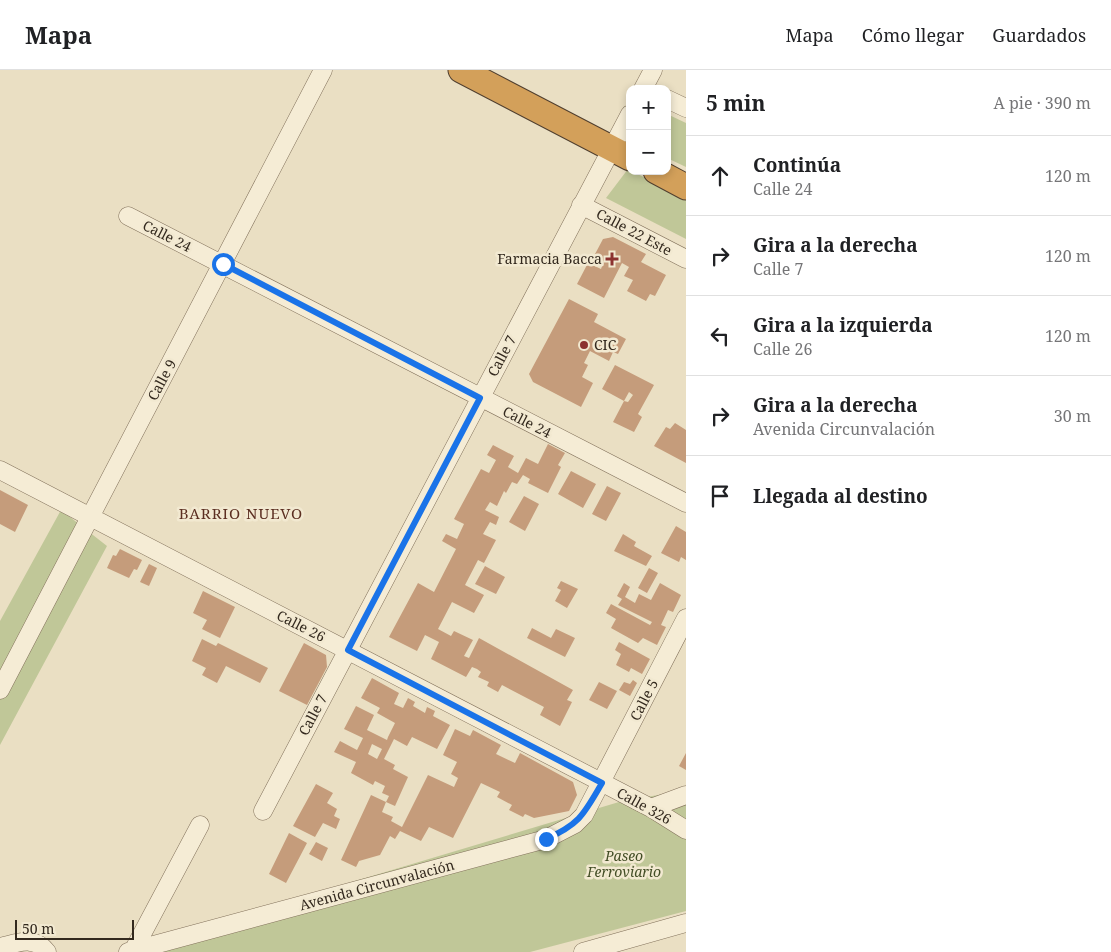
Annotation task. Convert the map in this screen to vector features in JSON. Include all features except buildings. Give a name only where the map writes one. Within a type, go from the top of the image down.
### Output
[{"type":"highway","points":[[461,70],[621,153]]},
{"type":"highway","points":[[664,175],[686,187]]},
{"type":"street","name":"Calle 9","points":[[0,690],[323,70]]},
{"type":"street","points":[[646,85],[653,70]]},
{"type":"street","points":[[671,101],[686,108]]},
{"type":"street","name":"Calle 7","points":[[263,811],[581,205],[621,153],[626,130]]},
{"type":"street","name":"Calle 22 Este","points":[[581,205],[686,259]]},
{"type":"street","name":"Calle 24","points":[[128,216],[686,504]]},
{"type":"street","name":"Calle 26","points":[[0,470],[602,783]]},
{"type":"street","name":"Calle 5","points":[[602,783],[686,618]]},
{"type":"street","name":"Calle 326","points":[[602,783],[651,808],[686,830]]},
{"type":"street","name":"Avenida Circunvalación","points":[[131,951],[546,839],[575,824],[584,815],[602,783]]},
{"type":"street","points":[[651,808],[686,795]]},
{"type":"street","points":[[131,951],[200,824]]},
{"type":"street","points":[[583,952],[686,923]]},
{"type":"street","points":[[0,947],[27,941],[37,942],[47,952]]},
{"type":"green space","points":[[671,116],[686,123],[686,167],[671,160]]},
{"type":"green space","points":[[626,172],[626,175],[640,175],[686,199],[686,239],[606,198]]},
{"type":"green space","points":[[61,510],[107,546],[0,745],[0,621]]},
{"type":"green space","name":"Paseo Ferroviario","points":[[686,790],[686,911],[530,952],[118,952],[619,802]]},
{"type":"place","name":"Farmacia Bacca","points":[[612,259]]},
{"type":"place","name":"CIC","points":[[584,345]]},
{"type":"district","name":"BARRIO NUEVO","points":[[241,514]]},
{"type":"route","points":[[223,264],[480,398],[348,650],[602,783],[584,815],[575,824],[546,839]]}]
